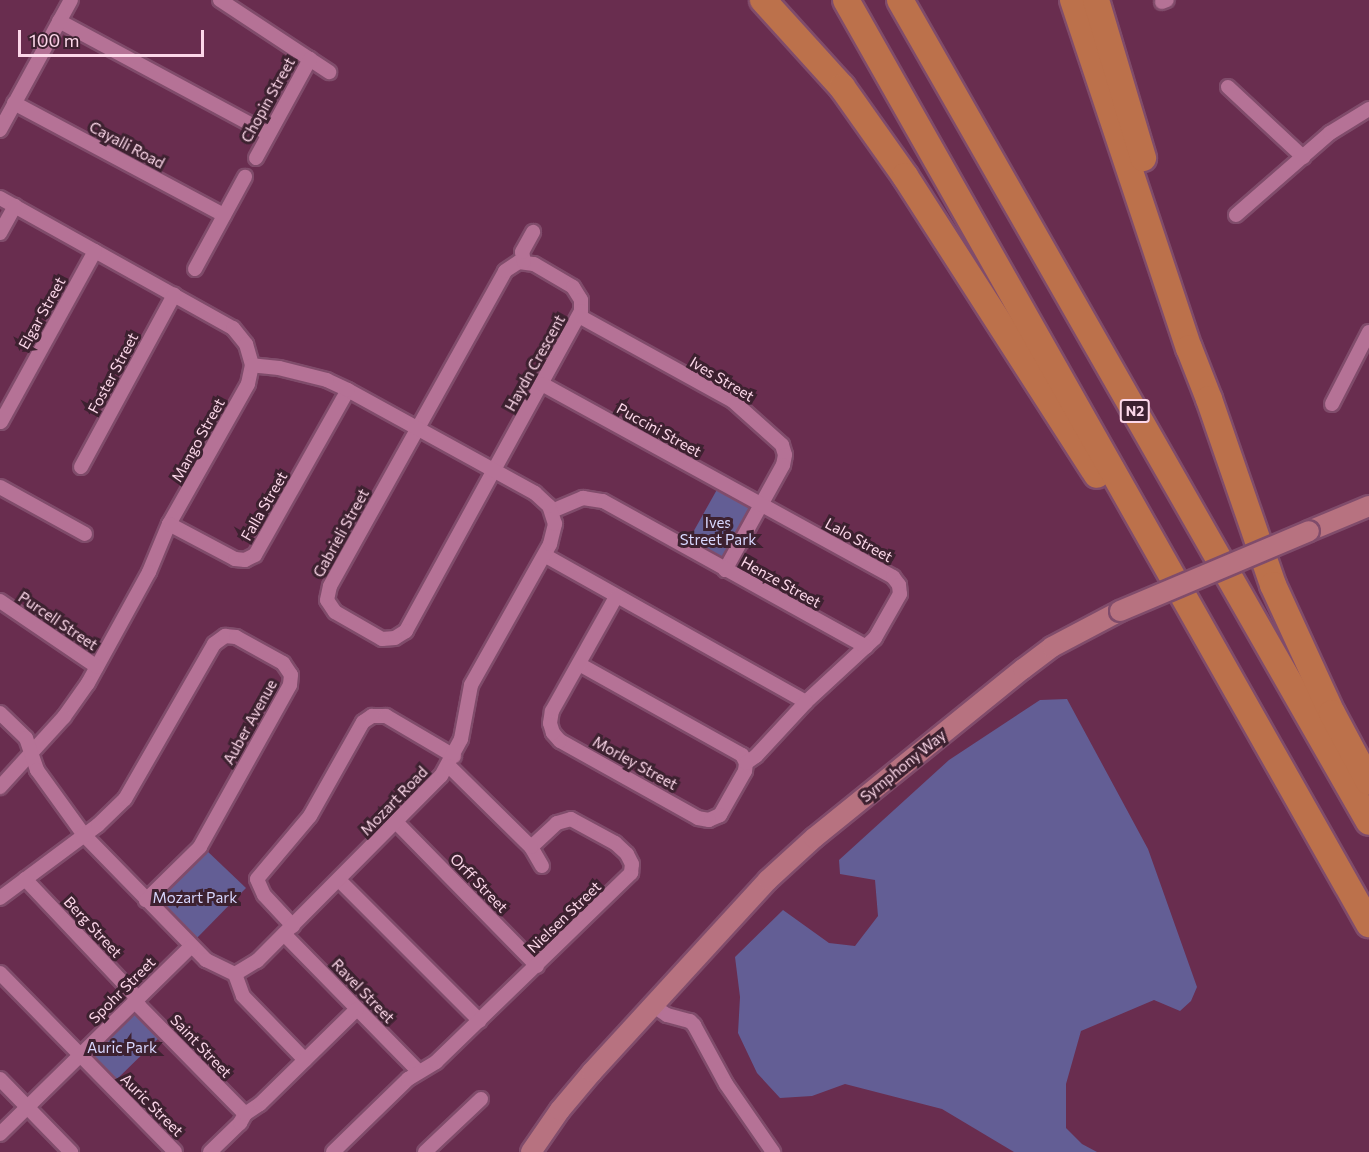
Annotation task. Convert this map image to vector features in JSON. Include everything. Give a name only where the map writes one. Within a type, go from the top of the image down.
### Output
[{"type":"highway","points":[[763,0],[842,87],[905,176],[1141,543],[1264,742]]},
{"type":"highway","points":[[846,0],[1369,924]]},
{"type":"highway","name":"N2","points":[[900,0],[1369,822]]},
{"type":"highway","points":[[1073,0],[1189,348],[1274,585],[1332,713],[1369,782]]},
{"type":"highway","points":[[1096,0],[1200,350],[1209,399]]},
{"type":"main road","name":"Symphony Way","points":[[531,1152],[560,1110],[652,1005],[768,880],[814,838],[1052,647],[1120,611],[1369,506]]},
{"type":"street","points":[[0,130],[71,0]]},
{"type":"street","name":"Chopin Street","points":[[220,0],[329,72]]},
{"type":"street","points":[[59,21],[268,134]]},
{"type":"street","name":"Chopin Street","points":[[256,158],[310,59]]},
{"type":"street","points":[[1228,87],[1303,157]]},
{"type":"street","name":"Cayalli Road","points":[[14,103],[224,215]]},
{"type":"street","points":[[1236,215],[1330,133],[1369,109]]},
{"type":"street","points":[[195,269],[245,177]]},
{"type":"street","points":[[0,198],[238,333],[249,351],[252,365],[279,368],[327,380],[348,390],[535,493],[552,511]]},
{"type":"street","points":[[0,233],[15,206]]},
{"type":"street","points":[[417,428],[506,271],[514,264],[524,262],[522,252],[533,232]]},
{"type":"street","name":"Elgar Street","points":[[1,422],[95,251]]},
{"type":"street","name":"Haydn Crescent","points":[[495,471],[579,316],[581,300],[573,287],[534,264],[524,262]]},
{"type":"street","name":"Foster Street","points":[[81,467],[174,295]]},
{"type":"street","name":"Ives Street","points":[[579,316],[733,401],[778,440],[784,451],[783,465],[725,570]]},
{"type":"street","points":[[1332,404],[1369,332]]},
{"type":"street","name":"Mango Street","points":[[0,787],[31,756],[64,717],[97,667],[152,567],[169,524],[248,384],[252,365]]},
{"type":"street","name":"Puccini Street","points":[[542,384],[761,505]]},
{"type":"street","name":"Falla Street","points":[[169,524],[235,559],[245,560],[255,555],[348,390]]},
{"type":"street","name":"Gabrieli Street","points":[[417,428],[328,593],[327,600],[335,612],[382,639],[395,638],[406,631],[495,471]]},
{"type":"street","points":[[0,487],[85,534]]},
{"type":"street","name":"Henze Street","points":[[552,511],[584,498],[603,501],[866,647]]},
{"type":"street","name":"Lalo Street","points":[[761,505],[896,581],[900,589],[899,598],[886,623],[866,647],[774,735]]},
{"type":"street","name":"Mozart Road","points":[[235,974],[257,961],[289,930],[433,787],[451,761],[463,733],[471,685],[544,555],[554,531],[552,511]]},
{"type":"street","points":[[544,555],[806,702]]},
{"type":"street","name":"Morley Street","points":[[616,597],[551,715],[551,730],[561,741],[706,820],[717,817],[722,812],[746,771],[746,763],[756,756],[774,735]]},
{"type":"street","name":"Purcell Street","points":[[0,601],[97,667]]},
{"type":"street","name":"Auber Avenue","points":[[84,835],[130,793],[217,641],[225,636],[236,637],[287,666],[291,675],[290,685],[200,847],[146,900]]},
{"type":"street","points":[[579,664],[738,753],[746,763]]},
{"type":"street","points":[[0,713],[26,738],[31,756],[43,780],[84,835],[191,946],[210,963],[235,974],[245,999],[305,1060]]},
{"type":"street","name":"Ravel Street","points":[[418,1071],[357,1009],[289,930],[264,895],[257,879],[310,816],[363,722],[376,715],[386,716],[451,761]]},
{"type":"street","points":[[451,761],[531,847],[542,866]]},
{"type":"street","name":"Nielsen Street","points":[[480,1021],[628,878],[632,864],[627,854],[615,843],[570,819],[556,824],[531,847]]},
{"type":"street","name":"Orff Street","points":[[397,823],[537,966]]},
{"type":"street","points":[[0,898],[84,835]]},
{"type":"street","name":"Berg Street","points":[[25,879],[132,992],[136,1000]]},
{"type":"street","points":[[333,1152],[418,1071],[436,1062],[480,1021],[339,880]]},
{"type":"street","name":"Spohr Street","points":[[0,1134],[191,946]]},
{"type":"street","points":[[0,973],[80,1056]]},
{"type":"street","name":"Saint Street","points":[[136,1000],[245,1114]]},
{"type":"street","points":[[652,1005],[667,1016],[682,1018],[694,1025],[726,1084],[773,1152]]},
{"type":"street","points":[[210,1152],[240,1123],[245,1114],[260,1104],[357,1009]]},
{"type":"street","name":"Auric Street","points":[[80,1056],[175,1152]]},
{"type":"street","points":[[0,1079],[70,1152]]},
{"type":"street","points":[[425,1152],[481,1099]]},
{"type":"green space","name":"Ives Street Park","points":[[719,486],[749,505],[750,514],[726,556],[720,559],[687,543]]},
{"type":"green space","points":[[1067,699],[1148,849],[1197,987],[1191,1001],[1180,1011],[1154,1000],[1081,1031],[1066,1084],[1066,1128],[1082,1144],[1097,1152],[1014,1152],[942,1109],[845,1084],[812,1096],[780,1098],[757,1073],[738,1033],[740,997],[735,957],[783,910],[829,943],[855,946],[878,916],[875,880],[840,874],[839,860],[949,760],[1040,700]]},
{"type":"green space","name":"Mozart Park","points":[[204,848],[246,888],[194,941],[160,904],[159,897]]},
{"type":"green space","name":"Auric Park","points":[[139,1014],[162,1035],[113,1083],[93,1060],[93,1052],[130,1015]]}]
